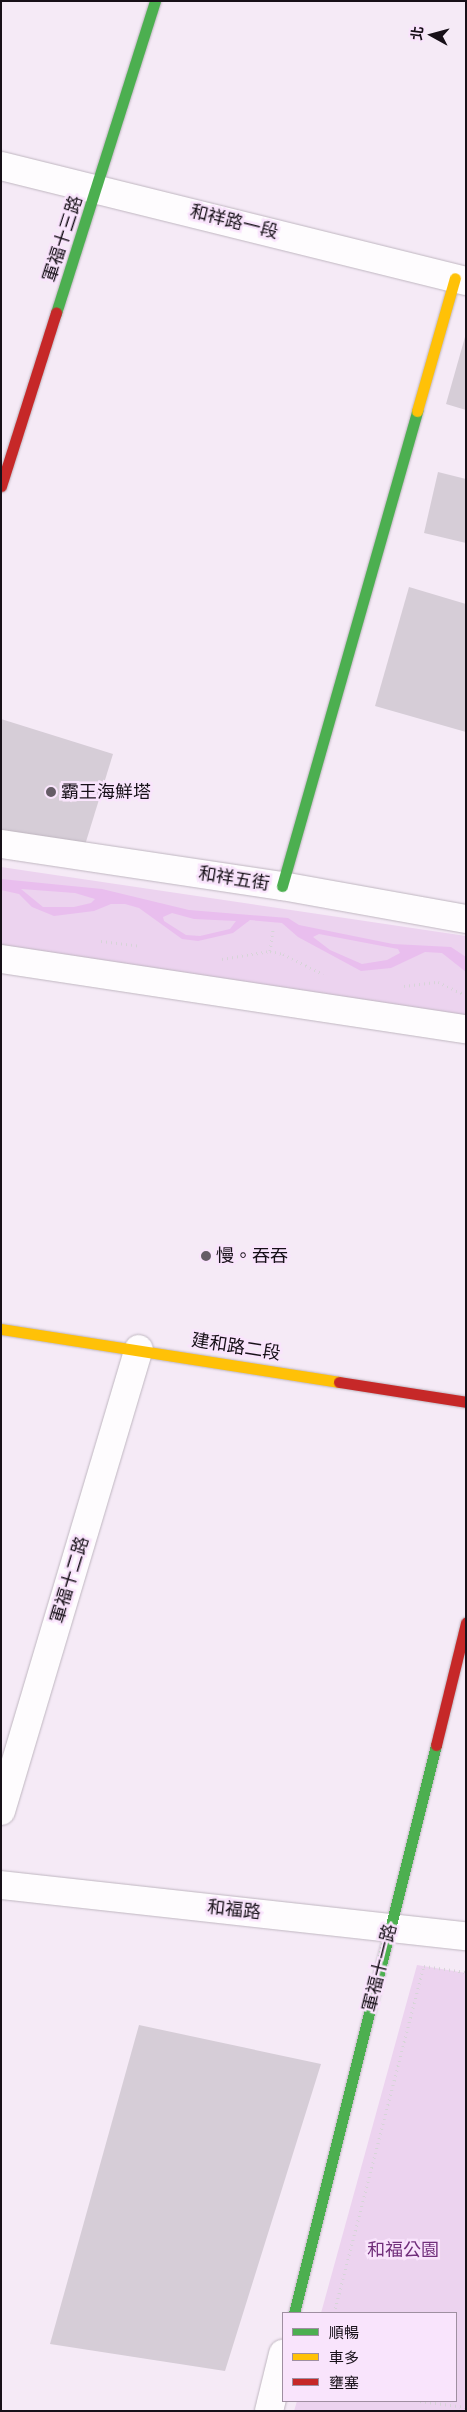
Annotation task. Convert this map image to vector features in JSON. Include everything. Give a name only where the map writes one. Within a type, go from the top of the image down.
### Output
[{"type":"street","name":"軍福十三路","points":[[1,486],[98,188],[154,1]]},
{"type":"street","name":"和祥路一段","points":[[1,166],[98,188],[460,280]]},
{"type":"street","points":[[282,886],[460,280]]},
{"type":"street","name":"和祥五街","points":[[1,844],[282,886],[466,919]]},
{"type":"street","points":[[1,959],[466,1029]]},
{"type":"street","name":"建和路二段","points":[[1,1329],[139,1349],[466,1402]]},
{"type":"street","name":"軍福十二路","points":[[1,1811],[139,1349]]},
{"type":"street","name":"軍福十一路","points":[[294,2312],[466,1623]]},
{"type":"street","name":"和福路","points":[[1,1885],[466,1936]]},
{"type":"street","points":[[269,2411],[282,2358]]},
{"type":"path","points":[[270,951],[273,929]]},
{"type":"path","points":[[334,2312],[424,1966],[466,1972]]},
{"type":"path","points":[[428,2402],[466,2407]]},
{"type":"green space","points":[[1,867],[466,936],[466,1018],[1,949]]},
{"type":"green space","name":"和福公園","points":[[417,1965],[466,1973],[466,2411],[294,2411],[297,2402],[457,2402],[457,2312],[321,2312]]},
{"type":"shaded area","points":[[1,879],[102,889],[189,910],[288,918],[299,925],[393,944],[451,947],[466,957],[466,972],[442,953],[425,952],[391,968],[361,971],[298,937],[282,923],[250,920],[233,933],[198,941],[182,939],[139,908],[125,904],[111,904],[94,911],[54,916],[32,907],[19,894],[1,890]],"holes":[[[21,889],[75,893],[95,899],[91,903],[74,907],[43,907]],[[172,913],[194,919],[236,921],[230,929],[200,936],[186,935],[164,921],[163,917]],[[319,934],[398,949],[400,953],[387,960],[362,964],[330,950],[313,937]]]},
{"type":"building","points":[[466,337],[466,410],[446,404]]},
{"type":"building","points":[[438,472],[466,479],[466,543],[424,533]]},
{"type":"building","points":[[409,587],[466,604],[466,732],[375,706]]},
{"type":"building","name":"霸王海鮮塔","points":[[1,719],[113,754],[85,845],[1,830]]},
{"type":"building","points":[[139,2025],[321,2064],[225,2371],[50,2344]]},
{"type":"traffic: fast","points":[[56,313],[155,1]]},
{"type":"traffic: fast","points":[[282,886],[417,411]]},
{"type":"traffic: fast","points":[[294,2312],[436,1745]]},
{"type":"traffic: slow","points":[[417,411],[455,278]]},
{"type":"traffic: slow","points":[[1,1329],[339,1382]]},
{"type":"traffic: jam","points":[[1,486],[56,313]]},
{"type":"traffic: jam","points":[[339,1382],[466,1402]]},
{"type":"traffic: jam","points":[[436,1745],[466,1623]]},
{"type":"place","name":"霸王海鮮塔","points":[[51,792]]},
{"type":"place","name":"慢。吞吞","points":[[206,1256]]}]
